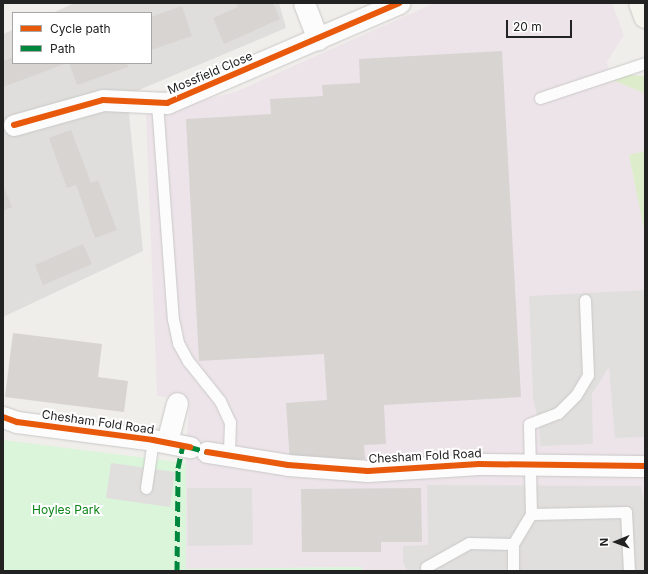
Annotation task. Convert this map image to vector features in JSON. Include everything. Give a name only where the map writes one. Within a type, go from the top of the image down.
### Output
[{"type":"main road","points":[[640,3],[645,18]]},
{"type":"street","points":[[304,3],[318,39]]},
{"type":"street","name":"Mossfield Close","points":[[14,125],[103,100],[167,103],[399,3]]},
{"type":"street","points":[[160,441],[177,403]]},
{"type":"street","name":"Chesham Fold Road","points":[[3,417],[17,422],[160,441],[229,456],[288,465],[368,471],[479,464],[645,466]]},
{"type":"lane","points":[[540,98],[645,63]]},
{"type":"lane","points":[[157,103],[174,325],[178,343],[188,361],[220,401],[230,422],[229,456]]},
{"type":"lane","points":[[512,571],[513,544],[531,514],[529,424],[558,413],[576,395],[588,375],[585,300]]},
{"type":"lane","points":[[146,488],[160,441]]},
{"type":"lane","points":[[531,514],[626,512],[629,571]]},
{"type":"lane","points":[[426,567],[469,543],[513,544]]},
{"type":"shaded area","points":[[75,3],[279,3],[286,28],[127,95],[143,251],[3,317],[3,34],[12,30],[12,64],[152,64],[152,12],[54,12]]},
{"type":"shaded area","points":[[435,3],[612,3],[624,35],[607,62],[610,79],[644,93],[645,95],[645,151],[629,156],[645,234],[645,571],[364,571],[361,567],[186,569],[186,463],[189,400],[157,396],[146,115],[235,92]]},
{"type":"shaded area","points":[[645,290],[645,437],[615,438],[609,367],[592,394],[593,444],[540,446],[539,425],[533,397],[529,296]]},
{"type":"shaded area","points":[[111,463],[175,472],[170,507],[106,498]]},
{"type":"shaded area","points":[[427,485],[641,486],[645,506],[645,571],[408,571],[403,563],[403,546],[428,545]]},
{"type":"shaded area","points":[[187,488],[252,488],[253,545],[188,546]]},
{"type":"green space","points":[[630,75],[644,76],[645,95],[644,93],[610,79]]},
{"type":"green space","points":[[645,151],[645,234],[629,155]]},
{"type":"green space","name":"Hoyles Park","points":[[3,440],[186,463],[186,569],[361,567],[364,571],[3,571]]},
{"type":"building","points":[[236,3],[273,3],[280,19],[224,44],[213,18],[238,7]]},
{"type":"building","points":[[182,6],[192,36],[152,50],[152,17]]},
{"type":"building","points":[[502,51],[521,397],[384,405],[386,444],[364,445],[365,459],[290,463],[286,403],[327,400],[324,354],[199,361],[186,119],[271,114],[270,99],[323,96],[322,85],[360,83],[359,59]]},
{"type":"building","points":[[12,57],[12,64],[64,64],[3,87],[3,61]]},
{"type":"building","points":[[69,64],[127,64],[128,67],[77,85]]},
{"type":"building","points":[[71,130],[91,183],[98,180],[117,230],[95,238],[76,185],[67,188],[49,138]]},
{"type":"building","points":[[3,185],[12,207],[3,211]]},
{"type":"building","points":[[83,244],[92,264],[43,285],[35,265]]},
{"type":"building","points":[[13,333],[102,344],[98,377],[128,381],[124,412],[5,397]]},
{"type":"building","points":[[421,488],[422,542],[381,542],[381,552],[302,552],[301,489]]},
{"type":"marked path","points":[[177,571],[178,468],[183,445]]},
{"type":"marked path","points":[[190,447],[207,452]]},
{"type":"cycle path","points":[[14,125],[103,100],[167,103],[399,3]]},
{"type":"cycle path","points":[[3,417],[17,422],[153,440],[190,447]]},
{"type":"cycle path","points":[[207,452],[288,465],[368,471],[479,464],[645,466]]}]
